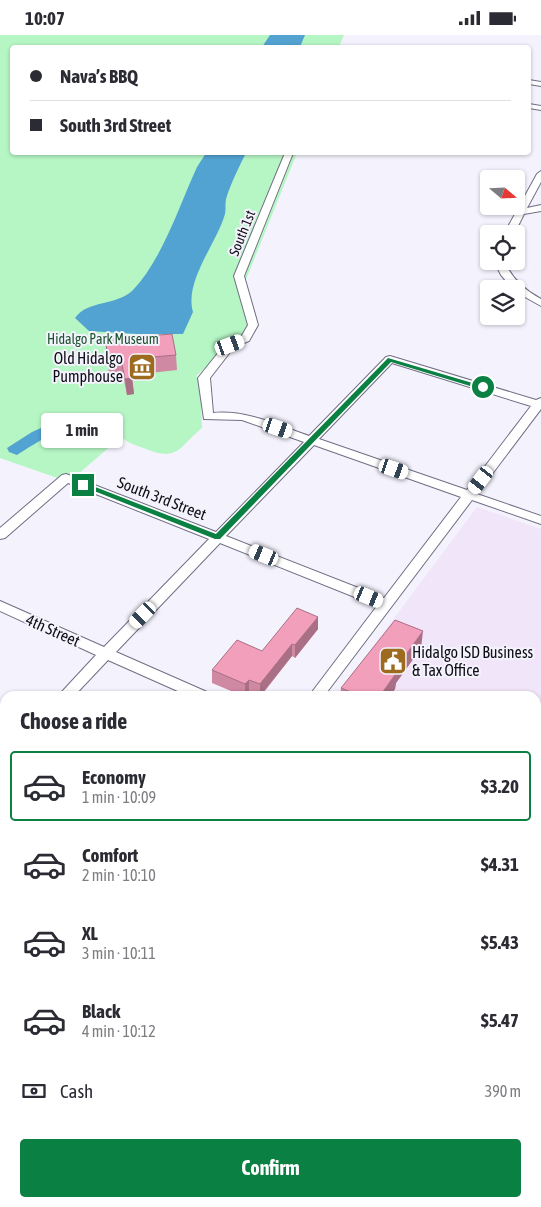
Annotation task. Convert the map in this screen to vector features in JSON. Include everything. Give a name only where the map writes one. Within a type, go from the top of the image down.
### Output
[{"type":"street","name":"South 1st","points":[[288,155],[239,276],[253,325],[245,339],[230,345],[204,378],[208,417],[239,416],[311,440]]},
{"type":"street","points":[[525,205],[541,175]]},
{"type":"street","points":[[525,211],[541,208]]},
{"type":"street","points":[[502,270],[504,275],[515,286],[541,303]]},
{"type":"street","points":[[70,691],[390,359],[540,403],[320,691]]},
{"type":"street","points":[[311,440],[541,520]]},
{"type":"street","name":"South 3rd Street","points":[[0,535],[66,478],[386,604]]},
{"type":"street","name":"4th Street","points":[[0,606],[191,691]]},
{"type":"shaded area","points":[[477,507],[541,529],[541,691],[340,691]]},
{"type":"green space","name":"Hidalgo Park Museum","points":[[0,35],[344,35],[340,45],[10,45],[10,155],[296,155],[245,282],[257,324],[245,343],[217,357],[196,376],[200,381],[202,428],[177,451],[165,454],[136,445],[121,437],[69,482],[0,458]]},
{"type":"water","points":[[270,35],[305,35],[301,45],[263,45]]},
{"type":"water","points":[[205,155],[245,155],[228,193],[225,214],[221,225],[197,275],[191,300],[193,312],[183,334],[89,331],[75,318],[87,308],[119,299],[126,295],[144,277],[170,231],[197,167]]},
{"type":"water","points":[[70,415],[73,417],[64,425],[17,455],[9,452],[7,448],[32,432]]},
{"type":"building","points":[[172,334],[176,355],[130,359],[132,378],[125,379],[121,360],[107,360],[106,339]]},
{"type":"building","points":[[297,608],[318,617],[295,645],[292,644],[260,684],[249,680],[245,684],[212,670],[237,640],[262,651]]},
{"type":"building","points":[[395,620],[423,631],[394,671],[397,672],[384,691],[348,691],[341,688]]},
{"type":"place","name":"Old Hidalgo Pumphouse","points":[[142,367]]},
{"type":"place","name":"Hidalgo ISD Business & Tax Office","points":[[393,661]]},
{"type":"route","points":[[83,485],[217,537],[390,359],[483,387]]}]
